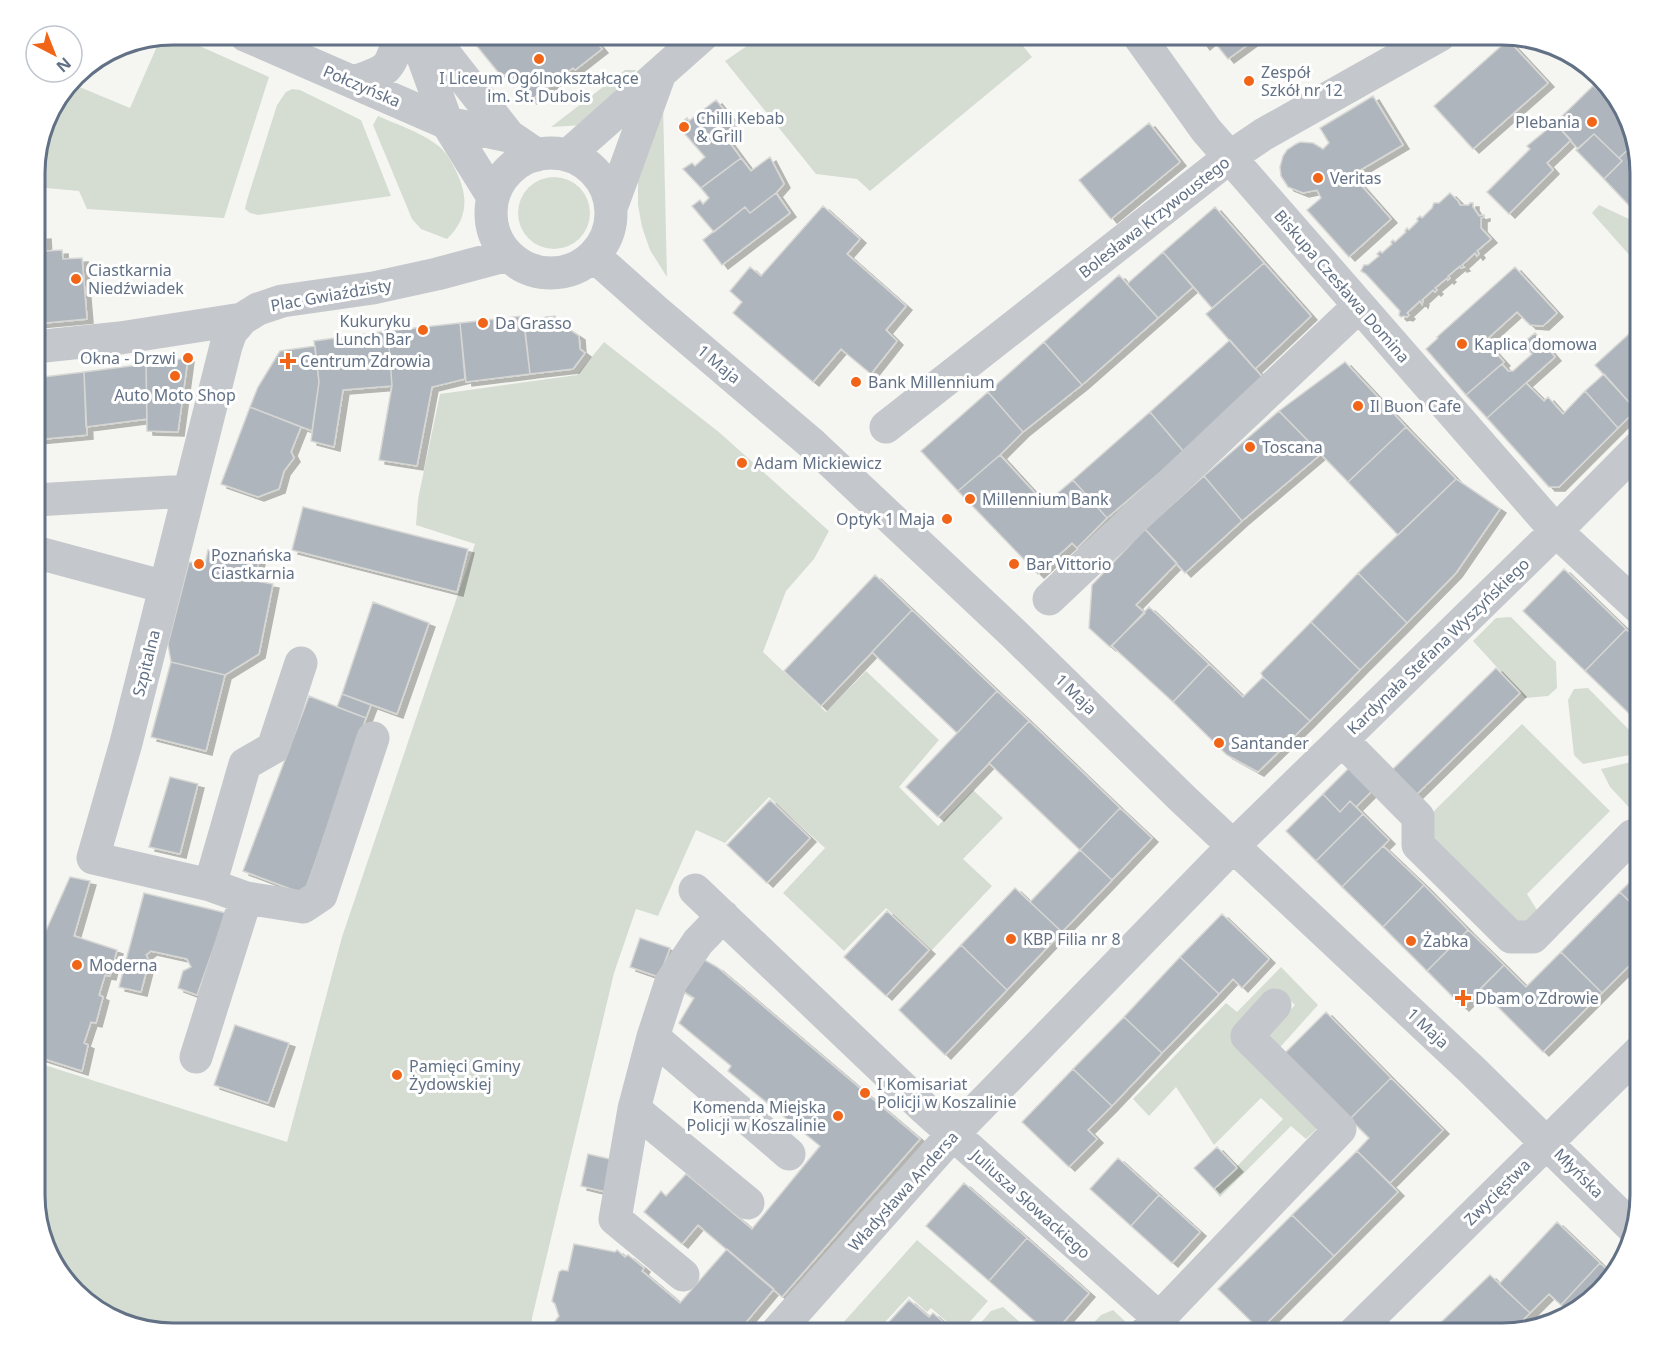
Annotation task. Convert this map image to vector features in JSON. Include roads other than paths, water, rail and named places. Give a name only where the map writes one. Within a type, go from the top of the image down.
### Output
[{"type":"street","name":"Połczyńska","points":[[270,45],[447,123],[508,135],[552,155]]},
{"type":"street","points":[[354,82],[380,74],[391,63],[397,45]]},
{"type":"street","points":[[419,45],[447,123],[493,197]]},
{"type":"street","points":[[438,45],[508,135]]},
{"type":"street","points":[[552,155],[659,74],[691,45]]},
{"type":"street","name":"Biskupa Czesława Domina","points":[[1146,45],[1206,130],[1359,306],[1556,531],[1630,599]]},
{"type":"street","name":"Bolesława Krzywoustego","points":[[886,427],[1230,157],[1264,134],[1421,45]]},
{"type":"street","points":[[611,208],[659,74]]},
{"type":"street","points":[[552,155],[584,162],[598,174],[607,190],[611,208],[610,225],[604,242],[594,256],[578,267],[560,273],[541,273],[523,267],[508,255],[496,238],[491,218],[493,197],[499,182],[509,170],[522,160],[552,155]]},
{"type":"street","name":"Plac Gwiaździsty","points":[[45,346],[120,338],[242,319],[258,309],[282,302],[373,288],[508,255]]},
{"type":"street","name":"1 Maja","points":[[594,256],[812,443],[1013,633],[1184,800],[1548,1142]]},
{"type":"street","points":[[1049,599],[1359,306]]},
{"type":"street","name":"Szpitalna","points":[[242,319],[231,332],[226,346],[126,743],[93,858],[210,885],[246,898],[303,907],[321,895],[374,738]]},
{"type":"street","name":"Kardynała Stefana Wyszyńskiego","points":[[1234,845],[1630,457]]},
{"type":"street","points":[[45,499],[189,491]]},
{"type":"street","points":[[45,555],[165,587]]},
{"type":"street","points":[[210,885],[245,764],[273,748],[301,663]]},
{"type":"street","points":[[1342,740],[1418,817],[1418,846],[1511,937],[1533,937],[1630,838]]},
{"type":"street","name":"Władysława Andersa","points":[[786,1323],[953,1134],[1234,845]]},
{"type":"street","name":"Juliusza Słowackiego","points":[[695,890],[1149,1323]]},
{"type":"street","points":[[196,1058],[246,898]]},
{"type":"street","points":[[683,1275],[615,1219],[634,1109],[653,1037],[671,982],[698,942],[723,916]]},
{"type":"street","points":[[1155,1323],[1340,1129],[1247,1036],[1275,1005]]},
{"type":"street","points":[[653,1037],[789,1154]]},
{"type":"street","name":"Zwycięstwa","points":[[1365,1323],[1630,1062]]},
{"type":"street","points":[[634,1109],[748,1203]]},
{"type":"street","name":"Młyńska","points":[[1548,1142],[1627,1222]]},
{"type":"place","name":"I Liceum Ogólnokształcące im. St. Dubois","points":[[539,59]]},
{"type":"place","name":"Zespół Szkół nr 12","points":[[1249,81]]},
{"type":"place","name":"Plebania","points":[[1592,122]]},
{"type":"place","name":"Chilli Kebab & Grill","points":[[684,127]]},
{"type":"place","name":"Veritas","points":[[1318,178]]},
{"type":"place","name":"Ciastkarnia Niedźwiadek","points":[[76,279]]},
{"type":"place","name":"Da Grasso","points":[[483,323]]},
{"type":"place","name":"Kukuryku Lunch Bar","points":[[423,330]]},
{"type":"place","name":"Kaplica domowa","points":[[1462,344]]},
{"type":"place","name":"Okna - Drzwi","points":[[188,358]]},
{"type":"place","name":"Centrum Zdrowia","points":[[288,361]]},
{"type":"place","name":"Auto Moto Shop","points":[[175,376]]},
{"type":"place","name":"Bank Millennium","points":[[856,382]]},
{"type":"place","name":"Il Buon Cafe","points":[[1358,406]]},
{"type":"place","name":"Toscana","points":[[1250,447]]},
{"type":"place","name":"Adam Mickiewicz","points":[[742,463]]},
{"type":"place","name":"Millennium Bank","points":[[970,499]]},
{"type":"place","name":"Optyk 1 Maja","points":[[947,519]]},
{"type":"place","name":"Poznańska Ciastkarnia","points":[[199,564]]},
{"type":"place","name":"Bar Vittorio","points":[[1014,564]]},
{"type":"place","name":"Santander","points":[[1219,743]]},
{"type":"place","name":"KBP Filia nr 8","points":[[1011,939]]},
{"type":"place","name":"Żabka","points":[[1411,941]]},
{"type":"place","name":"Moderna","points":[[77,965]]},
{"type":"place","name":"Dbam o Zdrowie","points":[[1463,998]]},
{"type":"place","name":"Pamięci Gminy Żydowskiej","points":[[397,1075]]},
{"type":"place","name":"I Komisariat Policji w Koszalinie","points":[[865,1093]]},
{"type":"place","name":"Komenda Miejska Policji w Koszalinie","points":[[838,1116]]}]
